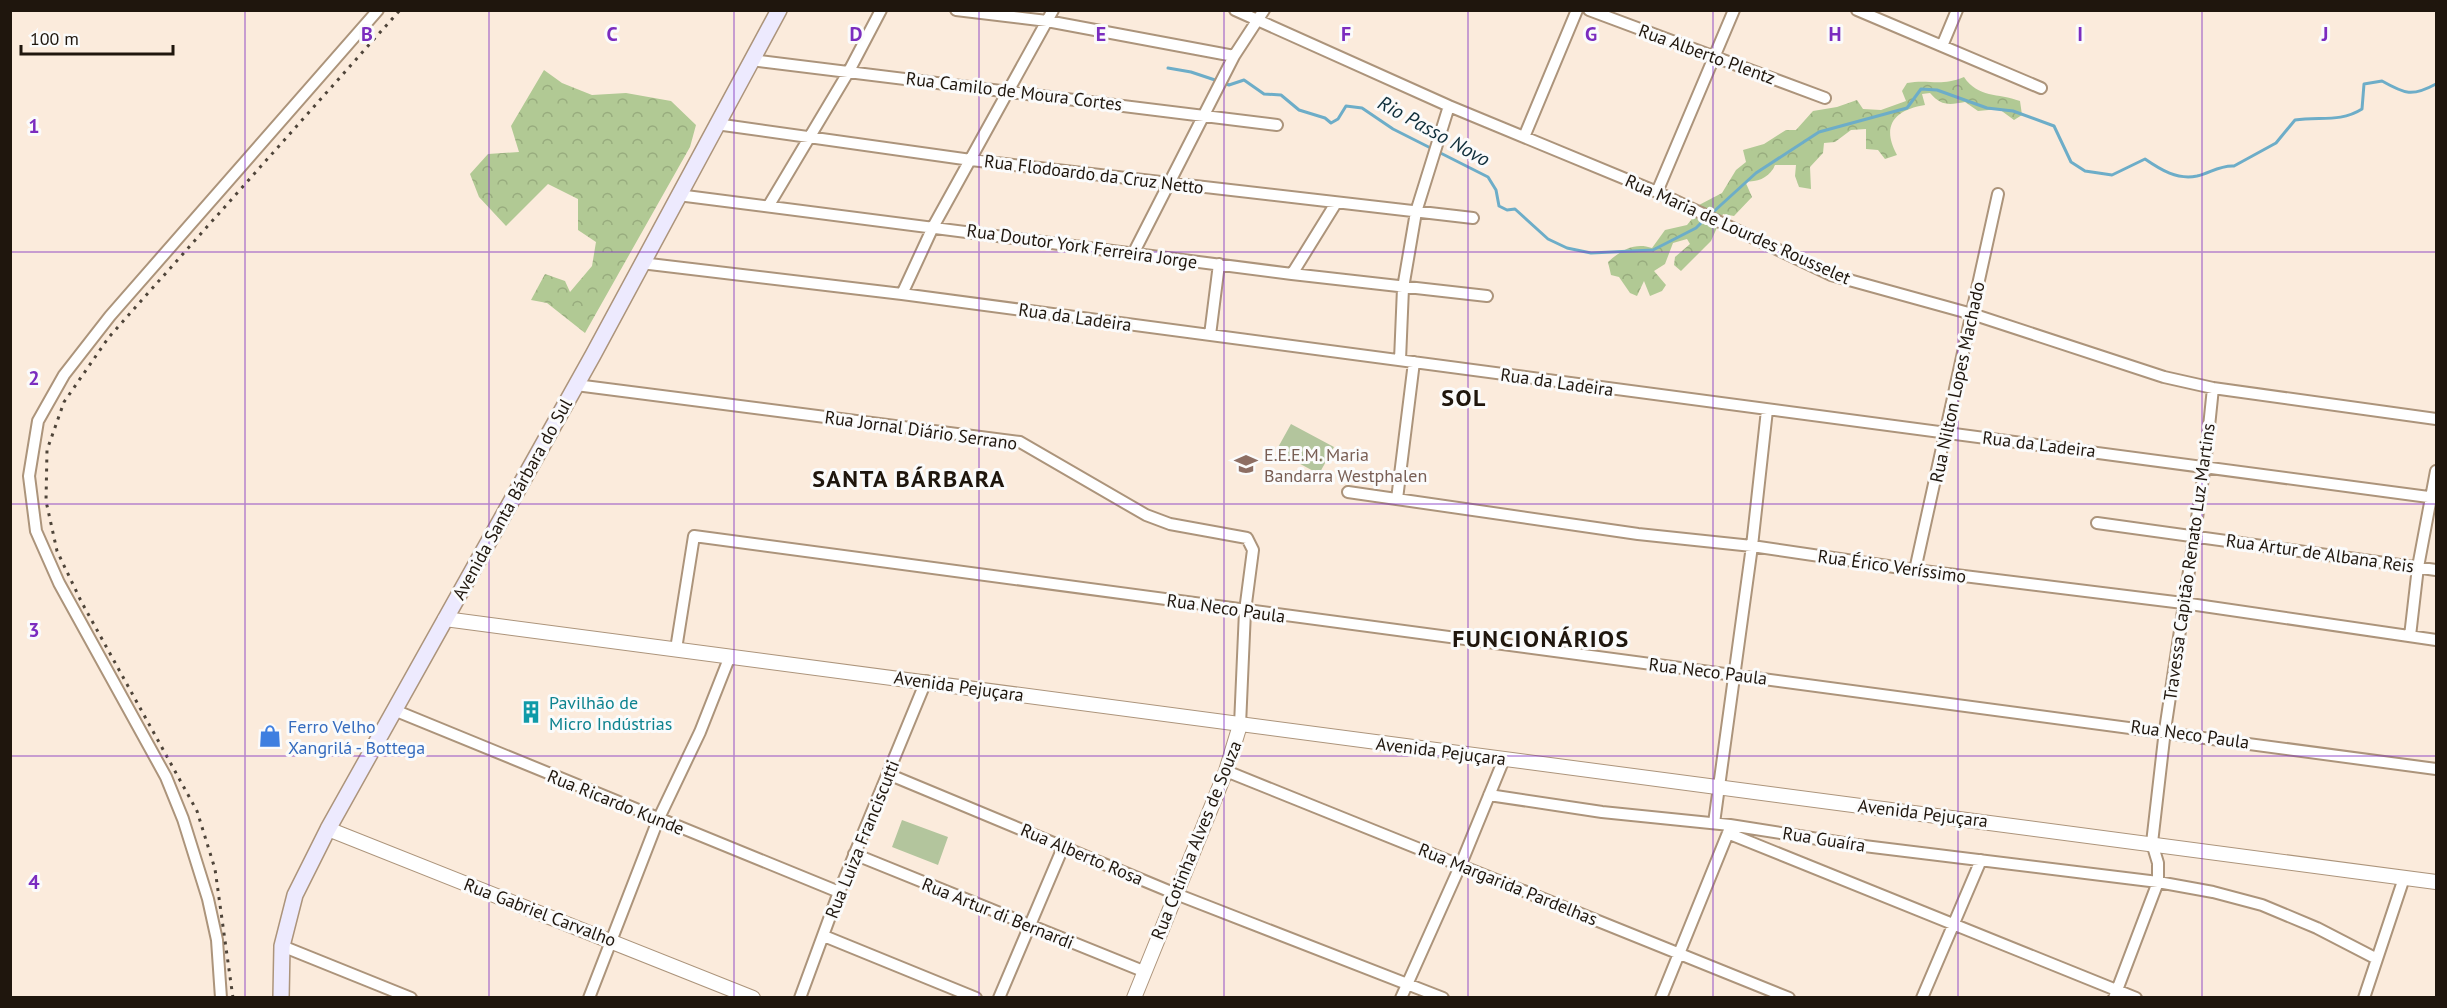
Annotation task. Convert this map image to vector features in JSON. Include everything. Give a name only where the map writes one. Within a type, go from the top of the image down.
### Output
[{"type":"main road","name":"Avenida Santa Bárbara do Sul","points":[[281,998],[282,945],[295,895],[328,829],[576,385],[779,10]]},
{"type":"street","points":[[221,998],[217,940],[197,859],[166,777],[59,583],[36,531],[29,476],[38,422],[64,375],[110,316],[378,10]]},
{"type":"street","points":[[769,205],[849,72],[881,10]]},
{"type":"street","points":[[956,10],[1047,21],[1234,56]]},
{"type":"street","points":[[902,294],[933,227],[1011,90],[1053,10]]},
{"type":"street","name":"Rua Maria de Lourdes Rousselet","points":[[1235,10],[1449,106],[1657,192],[1831,275],[1972,314],[2164,377],[2213,388],[2436,419]]},
{"type":"street","points":[[1134,252],[1234,56],[1264,10]]},
{"type":"street","points":[[1524,137],[1577,10]]},
{"type":"street","name":"Rua Alberto Plentz","points":[[1589,10],[1825,98]]},
{"type":"street","points":[[1657,192],[1734,10]]},
{"type":"street","points":[[1857,10],[2042,88]]},
{"type":"street","points":[[1942,46],[1957,10]]},
{"type":"street","name":"Rua Camilo de Moura Cortes","points":[[751,60],[1011,90],[1276,125]]},
{"type":"street","points":[[1400,360],[1404,288],[1416,212],[1449,106]]},
{"type":"street","name":"Rua Flodoardo da Cruz Netto","points":[[716,124],[971,160],[1473,218]]},
{"type":"street","name":"Rua Nilton Lopes Machado","points":[[1915,570],[1998,194]]},
{"type":"street","name":"Rua Doutor York Ferreira Jorge","points":[[678,195],[1404,288],[1487,296]]},
{"type":"street","points":[[1292,274],[1336,203]]},
{"type":"street","name":"Rua da Ladeira","points":[[642,262],[1210,334],[2433,497]]},
{"type":"street","points":[[1210,334],[1219,264]]},
{"type":"street","points":[[1397,499],[1414,362]]},
{"type":"street","name":"Rua Jornal Diário Serrano","points":[[576,385],[1020,442],[1146,515],[1170,524],[1246,538]]},
{"type":"street","name":"Travessa Capitão Renato Luz Martins","points":[[2158,882],[2152,843],[2165,730],[2205,465],[2213,388]]},
{"type":"street","points":[[1714,823],[1752,546],[1767,410]]},
{"type":"street","points":[[2410,636],[2418,567],[2433,497],[2436,471]]},
{"type":"street","name":"Rua Érico Veríssimo","points":[[1348,492],[1638,534],[1752,546],[1915,570],[2183,603],[2436,639]]},
{"type":"street","name":"Rua Artur de Albana Reis","points":[[2097,523],[2436,570]]},
{"type":"street","name":"Rua Neco Paula","points":[[676,649],[694,536],[1245,611],[2165,730],[2436,769]]},
{"type":"street","name":"Rua Cotinha Alves de Souza","points":[[1134,998],[1143,971],[1226,771],[1240,725],[1245,611],[1253,550],[1246,538]]},
{"type":"street","name":"Avenida Pejuçara","points":[[445,619],[2436,882]]},
{"type":"street","points":[[589,998],[658,820],[700,732],[730,656]]},
{"type":"street","name":"Rua Luiza Franciscutti","points":[[800,998],[838,892],[926,681]]},
{"type":"street","name":"Rua Ricardo Kunde","points":[[394,710],[838,892]]},
{"type":"street","points":[[1401,998],[1461,864],[1504,759]]},
{"type":"street","name":"Rua Margarida Pardelhas","points":[[1226,771],[1789,998]]},
{"type":"street","name":"Rua Alberto Rosa","points":[[888,774],[1064,845],[1176,894],[1443,998]]},
{"type":"street","name":"Rua Guaíra","points":[[1489,795],[1602,812],[1714,823],[1730,829],[2158,882],[2213,892],[2262,905],[2317,928],[2377,959]]},
{"type":"street","name":"Rua Gabriel Carvalho","points":[[328,829],[753,998]]},
{"type":"street","points":[[1661,998],[1730,829],[2116,994],[2136,998]]},
{"type":"street","points":[[999,998],[1064,845]]},
{"type":"street","name":"Rua Artur di Bernardi","points":[[854,854],[1143,971]]},
{"type":"street","points":[[1922,998],[1981,860]]},
{"type":"street","points":[[2364,998],[2404,878]]},
{"type":"street","points":[[2116,994],[2158,882]]},
{"type":"street","points":[[824,936],[976,998]]},
{"type":"street","points":[[282,945],[411,998]]},
{"type":"green space","points":[[544,70],[562,83],[592,95],[626,93],[671,101],[696,125],[690,147],[585,333],[547,303],[531,300],[545,274],[565,281],[570,292],[592,266],[596,242],[578,230],[578,199],[548,184],[506,226],[479,197],[470,174],[488,154],[519,152],[511,126]]},
{"type":"green space","points":[[1964,77],[1982,92],[2020,101],[2022,115],[2014,120],[1999,109],[1978,111],[1965,102],[1946,104],[1930,93],[1922,94],[1925,105],[1905,111],[1893,121],[1890,136],[1897,155],[1885,159],[1878,150],[1866,149],[1866,129],[1851,130],[1835,142],[1824,143],[1823,153],[1810,167],[1811,189],[1799,187],[1795,176],[1796,165],[1775,165],[1763,178],[1745,181],[1752,197],[1734,216],[1723,214],[1711,241],[1681,271],[1674,265],[1675,257],[1690,244],[1687,239],[1673,243],[1665,264],[1654,271],[1666,285],[1662,291],[1650,296],[1644,281],[1637,296],[1630,293],[1619,277],[1611,275],[1608,262],[1618,254],[1628,248],[1646,246],[1652,248],[1665,230],[1687,225],[1696,214],[1699,205],[1722,193],[1736,170],[1746,162],[1743,150],[1764,144],[1786,130],[1796,130],[1813,111],[1837,107],[1857,100],[1863,109],[1881,110],[1906,101],[1902,91],[1907,83],[1948,82]]},
{"type":"green space","points":[[1291,424],[1334,447],[1319,474],[1276,451]]},
{"type":"green space","points":[[902,820],[948,837],[938,865],[892,847]]},
{"type":"waterway","name":"Rio Passo Novo","points":[[1168,68],[1191,72],[1218,81]]},
{"type":"waterway","name":"Rio Passo Novo","points":[[1224,83],[1229,85],[1244,80],[1264,94],[1281,95],[1299,110],[1325,118],[1331,123],[1338,119],[1346,106],[1362,108],[1393,129],[1488,177],[1496,190],[1499,206],[1507,210],[1515,209],[1548,239],[1567,248],[1591,253],[1653,250],[1696,228],[1706,218]]},
{"type":"waterway","name":"Rio Passo Novo","points":[[1711,214],[1756,173],[1819,132],[1907,108],[1921,89],[1937,90],[1987,108],[2013,111],[2054,126],[2071,162],[2085,171],[2112,175],[2145,159],[2170,173],[2190,177],[2234,166],[2276,143],[2295,120],[2337,118],[2362,109],[2364,84],[2382,81],[2409,92],[2421,91],[2436,84]]},
{"type":"railway","points":[[233,998],[215,869],[197,811],[81,601],[57,551],[46,501],[47,450],[64,402],[109,337],[400,10]]},
{"type":"place","name":"E.E.E.M. Maria Bandarra Westphalen","points":[[1246,464]]},
{"type":"place","name":"Pavilhão de Micro Indústrias","points":[[531,712]]},
{"type":"place","name":"Ferro Velho Xangrilá - Bottega","points":[[270,736]]},
{"type":"district","name":"SOL","points":[[1464,397]]},
{"type":"district","name":"SANTA BÁRBARA","points":[[909,478]]},
{"type":"district","name":"FUNCIONÁRIOS","points":[[1541,638]]}]
